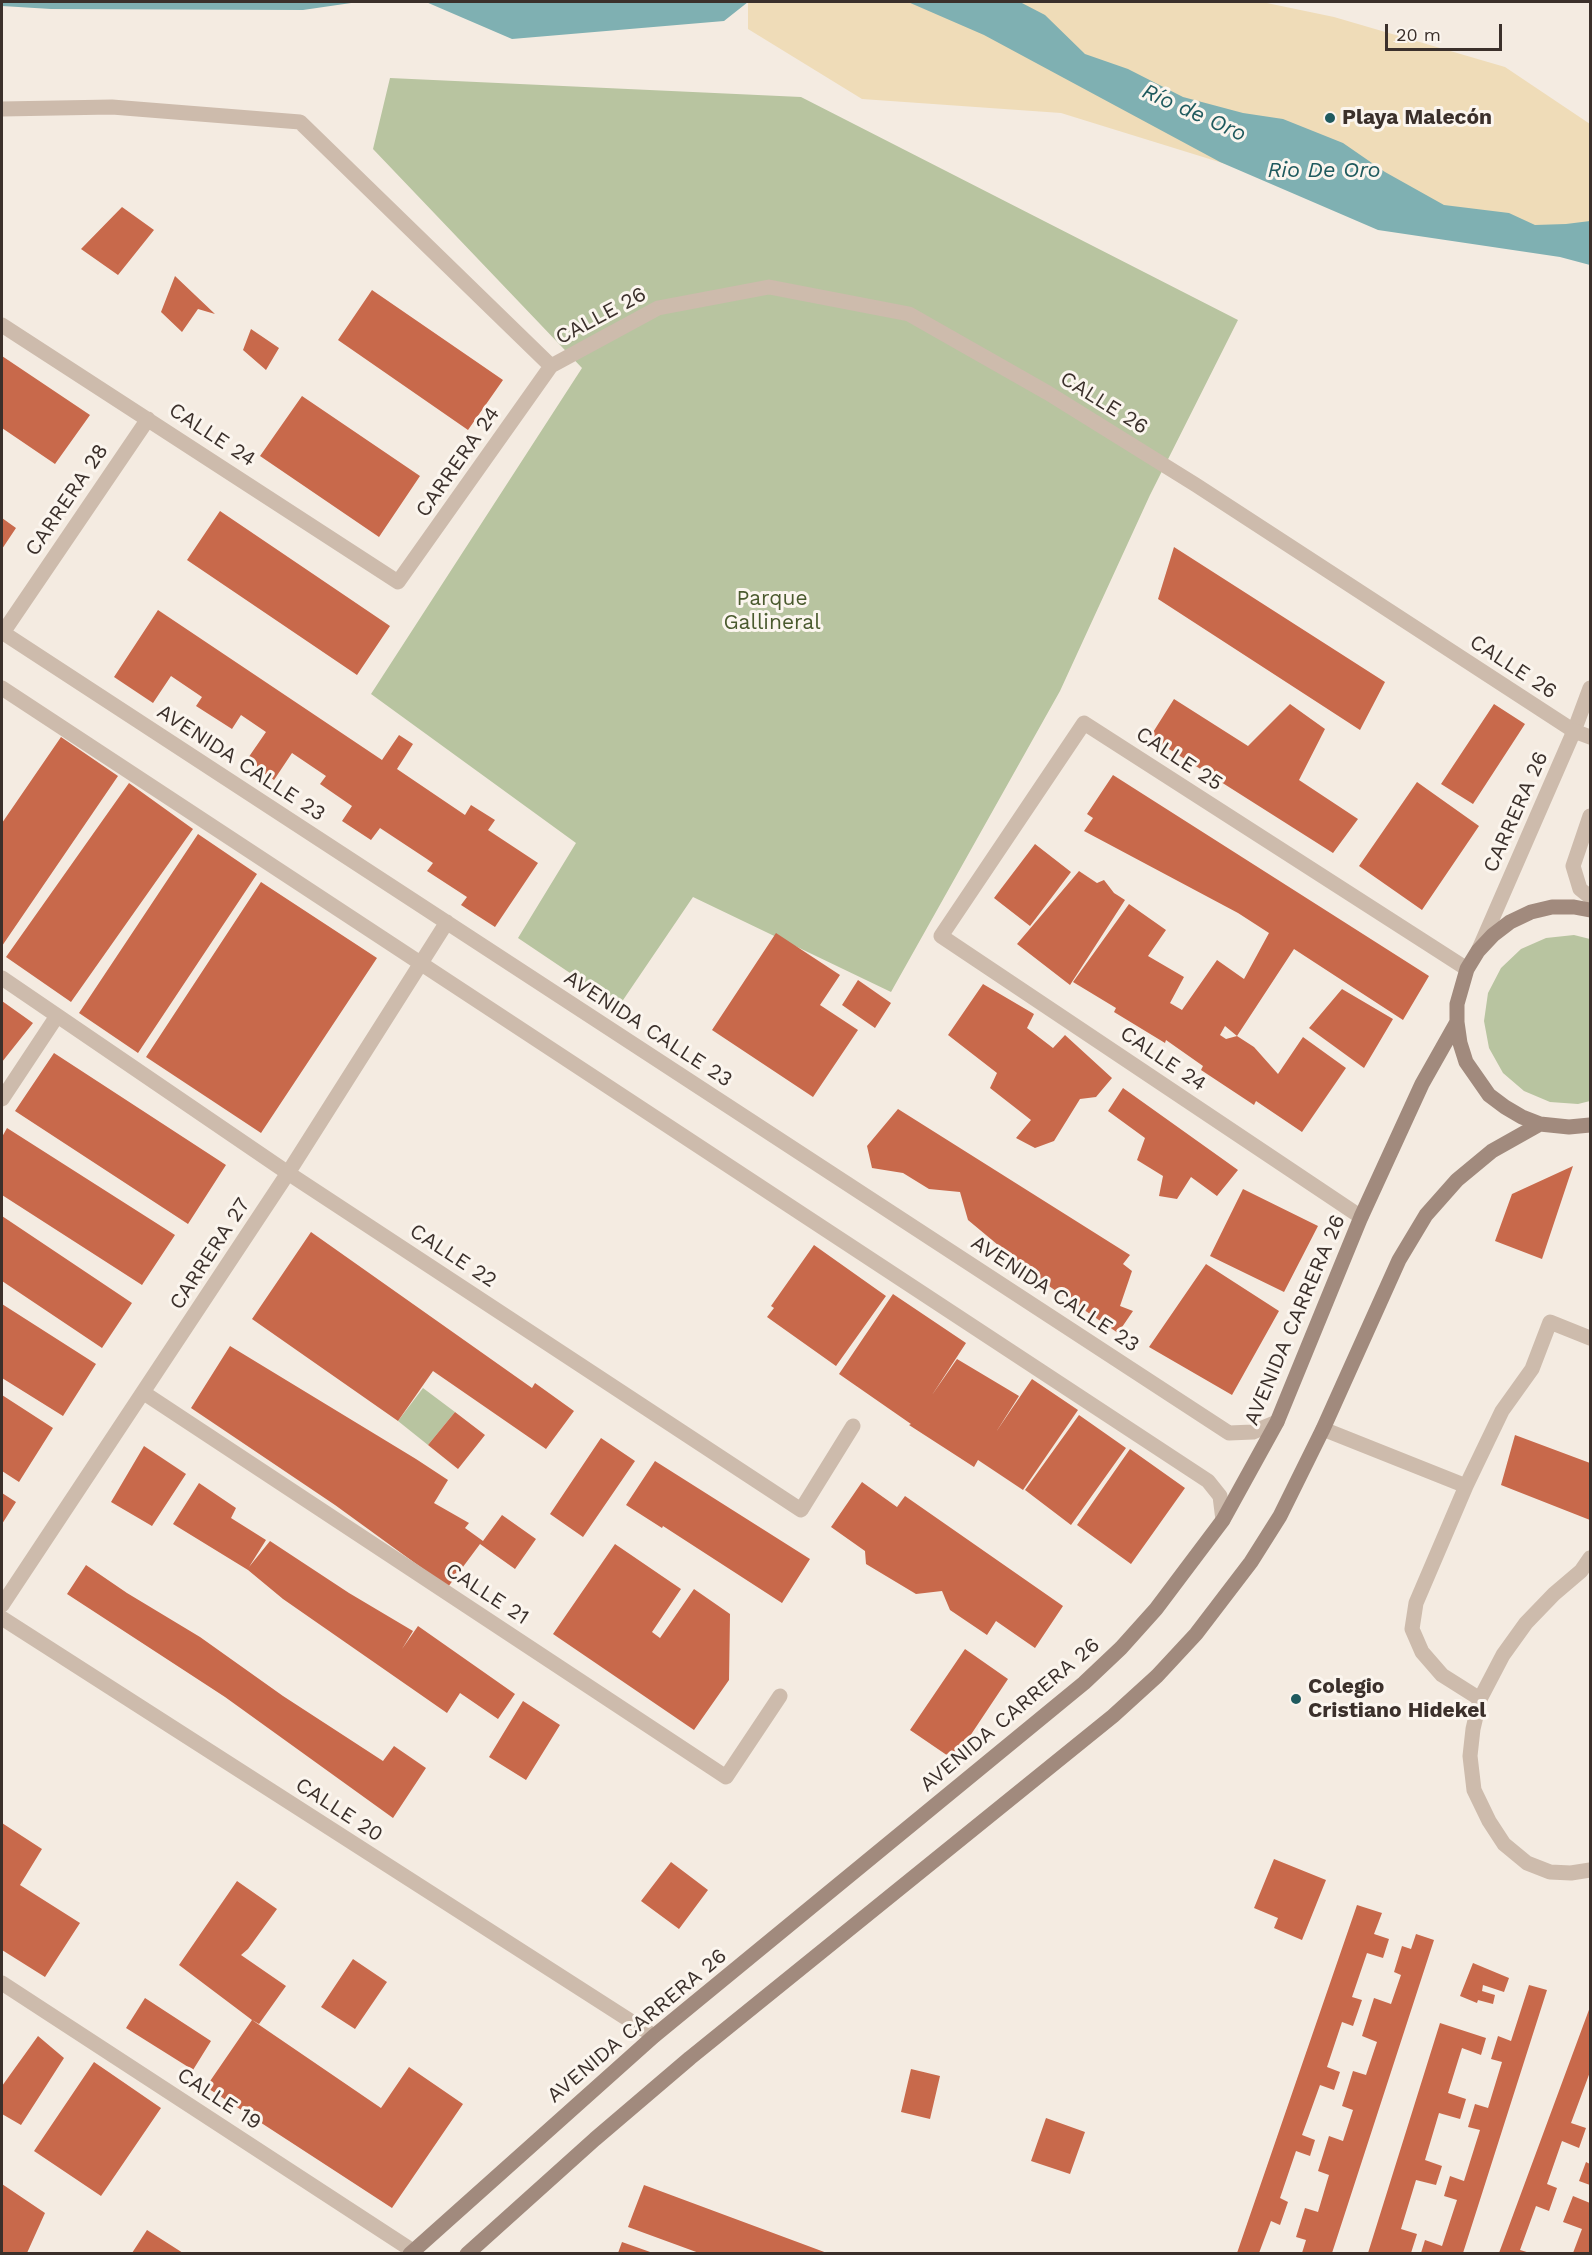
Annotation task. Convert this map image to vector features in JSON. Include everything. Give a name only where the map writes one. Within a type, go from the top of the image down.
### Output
[{"type":"main road","points":[[1590,910],[1552,907],[1531,912],[1510,922],[1478,951],[1467,969],[1457,1004],[1460,1043],[1467,1062],[1489,1095],[1505,1107],[1540,1124],[1569,1127],[1590,1125]]},
{"type":"main road","name":"AVENIDA CARRERA 26","points":[[411,2252],[654,2036],[1084,1683],[1121,1648],[1156,1609],[1223,1520],[1277,1422],[1361,1217],[1422,1084],[1457,1023]]},
{"type":"main road","points":[[467,2253],[690,2058],[1113,1716],[1157,1676],[1196,1634],[1251,1562],[1280,1516],[1323,1429],[1399,1260],[1426,1215],[1457,1180],[1492,1151],[1540,1124]]},
{"type":"street","points":[[2,109],[112,107],[300,122],[551,366]]},
{"type":"street","name":"CALLE 26","points":[[551,366],[658,308],[769,287],[909,314],[1048,393],[1196,485],[1574,731],[1590,737]]},
{"type":"street","name":"CALLE 24","points":[[2,326],[398,582]]},
{"type":"street","name":"CARRERA 24","points":[[398,582],[551,366]]},
{"type":"street","name":"CARRERA 28","points":[[2,633],[148,419]]},
{"type":"street","name":"AVENIDA CALLE 23","points":[[2,633],[1229,1433],[1252,1432],[1277,1422]]},
{"type":"street","points":[[2,688],[1208,1481],[1220,1496],[1223,1520]]},
{"type":"street","name":"CARRERA 26","points":[[1478,951],[1574,731],[1590,688]]},
{"type":"street","name":"CALLE 25","points":[[941,936],[1084,723],[1467,969]]},
{"type":"street","points":[[1590,816],[1573,867],[1580,889],[1590,897]]},
{"type":"street","name":"CARRERA 27","points":[[2,1605],[288,1173],[447,922]]},
{"type":"street","name":"CALLE 24","points":[[941,936],[1361,1217]]},
{"type":"street","name":"CALLE 22","points":[[2,978],[288,1173],[801,1510],[853,1426]]},
{"type":"street","points":[[2,1099],[57,1016]]},
{"type":"street","points":[[1480,1699],[1442,1675],[1422,1652],[1412,1629],[1416,1603],[1466,1486],[1502,1411],[1532,1369],[1550,1322],[1590,1338]]},
{"type":"street","name":"CALLE 21","points":[[144,1393],[726,1777],[780,1696]]},
{"type":"street","points":[[1323,1429],[1466,1486]]},
{"type":"street","points":[[1590,1558],[1581,1570],[1526,1623],[1503,1655],[1480,1699],[1470,1756],[1474,1790],[1489,1821],[1504,1844],[1527,1863],[1550,1872],[1571,1873],[1590,1870]]},
{"type":"street","name":"CALLE 20","points":[[2,1618],[654,2036]]},
{"type":"street","name":"CALLE 19","points":[[2,1983],[411,2252]]},
{"type":"green space","name":"Parque Gallineral","points":[[390,78],[801,97],[1238,320],[1150,495],[1060,691],[891,992],[693,897],[619,1006],[518,938],[576,843],[371,694],[582,368],[373,149]]},
{"type":"green space","points":[[1574,935],[1590,939],[1590,1101],[1578,1104],[1550,1102],[1524,1091],[1503,1073],[1489,1048],[1484,1021],[1488,993],[1501,968],[1521,949],[1546,938]]},
{"type":"green space","points":[[423,1388],[455,1412],[428,1445],[398,1421]]},
{"type":"sand","name":"Playa Malecón","points":[[748,2],[1262,2],[1334,17],[1505,67],[1590,124],[1590,243],[1358,205],[1061,113],[862,99],[748,29]]},
{"type":"water","points":[[2,2],[358,2],[303,10],[51,9],[2,6]]},
{"type":"water","points":[[426,2],[748,2],[724,21],[512,39]]},
{"type":"water","name":"Rio De Oro","points":[[908,2],[1020,2],[1045,15],[1085,54],[1128,69],[1183,97],[1243,113],[1283,119],[1343,143],[1385,172],[1444,205],[1509,213],[1535,225],[1590,221],[1590,265],[1560,257],[1378,230],[1220,162],[984,35]]},
{"type":"building","points":[[122,207],[154,230],[118,275],[81,249]]},
{"type":"building","points":[[175,276],[215,314],[198,309],[182,332],[161,312]]},
{"type":"building","points":[[372,290],[503,380],[468,430],[338,340]]},
{"type":"building","points":[[251,329],[279,348],[266,370],[243,350]]},
{"type":"building","points":[[2,356],[90,415],[55,464],[2,428]]},
{"type":"building","points":[[302,396],[420,476],[379,537],[260,456]]},
{"type":"building","points":[[220,511],[390,626],[357,675],[187,560]]},
{"type":"building","points":[[2,518],[16,528],[2,549]]},
{"type":"building","points":[[1174,547],[1385,682],[1360,730],[1158,599]]},
{"type":"building","points":[[158,610],[382,760],[399,735],[413,744],[397,769],[465,815],[471,805],[495,820],[488,830],[538,863],[495,927],[461,905],[467,897],[427,871],[433,863],[380,828],[371,840],[342,821],[352,806],[320,784],[326,776],[292,753],[274,780],[246,761],[266,732],[241,715],[232,729],[196,706],[202,697],[171,676],[153,703],[114,677]]},
{"type":"building","points":[[1174,699],[1248,746],[1290,704],[1325,729],[1299,780],[1358,819],[1333,853],[1150,737]]},
{"type":"building","points":[[1494,704],[1525,724],[1473,804],[1441,784]]},
{"type":"building","points":[[61,737],[118,776],[2,946],[2,823]]},
{"type":"building","points":[[1113,775],[1429,976],[1403,1020],[1294,949],[1237,1036],[1254,1047],[1278,1074],[1303,1037],[1346,1068],[1302,1132],[1256,1101],[1254,1105],[1201,1070],[1203,1066],[1166,1040],[1165,1043],[1114,1012],[1116,1008],[1073,982],[1129,904],[1166,930],[1148,956],[1184,977],[1170,1003],[1182,1010],[1217,960],[1244,979],[1269,933],[1238,913],[1084,831],[1093,818],[1087,814]],"holes":[[[1225,1026],[1237,1036],[1226,1039],[1220,1035]]]},
{"type":"building","points":[[1417,782],[1479,826],[1422,910],[1359,866]]},
{"type":"building","points":[[129,783],[193,829],[71,1002],[6,957]]},
{"type":"building","points":[[198,834],[257,874],[138,1053],[79,1013]]},
{"type":"building","points":[[1035,844],[1071,872],[1030,926],[994,898]]},
{"type":"building","points":[[1079,871],[1097,883],[1104,880],[1114,893],[1125,900],[1070,985],[1017,944]]},
{"type":"building","points":[[261,882],[377,958],[261,1133],[146,1057]]},
{"type":"building","points":[[776,933],[840,975],[820,1005],[858,1030],[813,1097],[712,1030]]},
{"type":"building","points":[[858,980],[891,1003],[875,1028],[842,1005]]},
{"type":"building","points":[[983,984],[1034,1014],[1027,1028],[1053,1048],[1065,1035],[1112,1078],[1096,1097],[1080,1099],[1054,1141],[1035,1148],[1016,1138],[1031,1120],[990,1088],[997,1073],[948,1035]]},
{"type":"building","points":[[1342,989],[1393,1019],[1364,1068],[1309,1028]]},
{"type":"building","points":[[2,1001],[33,1023],[2,1062]]},
{"type":"building","points":[[54,1053],[226,1165],[188,1224],[15,1111]]},
{"type":"building","points":[[1123,1088],[1238,1170],[1217,1196],[1191,1177],[1177,1199],[1159,1196],[1163,1176],[1137,1160],[1145,1138],[1108,1111]]},
{"type":"building","points":[[898,1109],[1130,1255],[1123,1264],[1132,1271],[1120,1306],[1133,1311],[1118,1333],[1040,1280],[968,1220],[960,1192],[929,1189],[903,1173],[872,1168],[867,1146]]},
{"type":"building","points":[[7,1128],[175,1235],[142,1285],[2,1195],[2,1137]]},
{"type":"building","points":[[1573,1166],[1542,1259],[1495,1241],[1512,1194]]},
{"type":"building","points":[[1243,1189],[1318,1226],[1284,1292],[1210,1256]]},
{"type":"building","points":[[2,1216],[132,1303],[102,1348],[2,1281]]},
{"type":"building","points":[[311,1232],[532,1388],[535,1383],[574,1411],[546,1449],[433,1371],[398,1421],[252,1319]]},
{"type":"building","points":[[814,1245],[886,1296],[836,1366],[767,1317],[774,1308],[771,1306]]},
{"type":"building","points":[[1206,1264],[1279,1311],[1232,1395],[1149,1347]]},
{"type":"building","points":[[893,1294],[966,1343],[932,1395],[957,1359],[1019,1396],[996,1432],[1032,1379],[1078,1410],[1023,1490],[978,1460],[974,1467],[909,1425],[911,1424],[839,1374]]},
{"type":"building","points":[[2,1304],[96,1364],[63,1416],[2,1378]]},
{"type":"building","points":[[230,1346],[448,1480],[434,1503],[469,1523],[465,1528],[483,1541],[502,1515],[536,1539],[515,1569],[480,1544],[448,1587],[335,1505],[191,1408]]},
{"type":"building","points":[[2,1395],[53,1428],[19,1482],[2,1471]]},
{"type":"building","points":[[455,1412],[485,1435],[458,1469],[428,1445]]},
{"type":"building","points":[[1079,1415],[1126,1448],[1071,1525],[1025,1490]]},
{"type":"building","points":[[1515,1435],[1590,1463],[1590,1520],[1501,1485]]},
{"type":"building","points":[[601,1438],[635,1461],[583,1537],[550,1514]]},
{"type":"building","points":[[144,1446],[186,1474],[152,1526],[111,1502]]},
{"type":"building","points":[[1130,1449],[1185,1488],[1131,1564],[1077,1525]]},
{"type":"building","points":[[655,1461],[810,1559],[782,1603],[663,1526],[662,1528],[626,1505]]},
{"type":"building","points":[[862,1482],[897,1507],[905,1496],[1063,1606],[1035,1648],[996,1621],[987,1635],[950,1610],[942,1591],[916,1594],[866,1564],[865,1551],[831,1527]]},
{"type":"building","points":[[199,1483],[236,1508],[231,1518],[266,1540],[249,1567],[270,1541],[349,1593],[413,1631],[402,1649],[418,1626],[515,1694],[498,1719],[460,1693],[447,1713],[283,1599],[248,1570],[173,1524]]},
{"type":"building","points":[[2,1493],[16,1502],[2,1524]]},
{"type":"building","points":[[615,1544],[681,1589],[652,1632],[660,1638],[694,1589],[730,1614],[729,1680],[694,1730],[553,1634]]},
{"type":"building","points":[[86,1565],[200,1637],[283,1696],[383,1761],[394,1746],[426,1768],[393,1818],[225,1697],[67,1594]]},
{"type":"building","points":[[965,1649],[1008,1679],[954,1760],[910,1730]]},
{"type":"building","points":[[523,1701],[560,1725],[526,1780],[489,1757]]},
{"type":"building","points":[[2,1823],[42,1849],[20,1885],[80,1923],[45,1977],[2,1950]]},
{"type":"building","points":[[1274,1859],[1326,1880],[1302,1940],[1274,1928],[1278,1918],[1254,1908]]},
{"type":"building","points":[[671,1862],[708,1890],[679,1929],[641,1901]]},
{"type":"building","points":[[237,1881],[277,1909],[248,1949],[241,1955],[286,1986],[259,2024],[179,1965]]},
{"type":"building","points":[[1357,1905],[1382,1913],[1374,1934],[1389,1939],[1383,1958],[1367,1953],[1352,1997],[1362,2000],[1353,2026],[1342,2022],[1327,2067],[1340,2072],[1334,2090],[1320,2085],[1302,2135],[1315,2140],[1310,2156],[1296,2151],[1280,2198],[1288,2202],[1280,2225],[1271,2221],[1259,2253],[1237,2253]]},
{"type":"building","points":[[1416,1934],[1434,1940],[1332,2253],[1302,2253],[1306,2240],[1296,2237],[1305,2208],[1318,2212],[1329,2175],[1318,2171],[1329,2136],[1343,2141],[1353,2110],[1342,2106],[1353,2071],[1366,2075],[1377,2042],[1362,2036],[1374,1998],[1391,2004],[1401,1975],[1394,1972],[1402,1946],[1411,1949]]},
{"type":"building","points":[[353,1959],[387,1982],[355,2029],[321,2007]]},
{"type":"building","points":[[1473,1963],[1509,1978],[1504,1992],[1483,1985],[1482,1991],[1495,1995],[1493,2004],[1478,2000],[1477,2003],[1460,1996]]},
{"type":"building","points":[[1529,1985],[1547,1990],[1463,2253],[1421,2253],[1425,2240],[1442,2246],[1457,2200],[1444,2196],[1450,2176],[1464,2181],[1480,2130],[1468,2127],[1475,2104],[1488,2108],[1502,2062],[1491,2059],[1498,2036],[1511,2041]]},
{"type":"building","points":[[145,1998],[211,2041],[193,2070],[126,2028]]},
{"type":"building","points":[[1590,2007],[1590,2072],[1571,2123],[1586,2128],[1579,2148],[1562,2141],[1547,2184],[1557,2188],[1549,2211],[1536,2206],[1520,2250],[1530,2253],[1499,2253]]},
{"type":"building","points":[[252,2020],[381,2108],[409,2067],[463,2104],[392,2208],[206,2087]]},
{"type":"building","points":[[1440,2023],[1486,2038],[1481,2055],[1462,2048],[1448,2093],[1466,2099],[1460,2119],[1439,2113],[1425,2160],[1442,2166],[1436,2185],[1416,2180],[1401,2229],[1417,2234],[1411,2253],[1368,2253]]},
{"type":"building","points":[[38,2036],[64,2058],[21,2125],[2,2114],[2,2086]]},
{"type":"building","points":[[94,2062],[161,2108],[101,2196],[34,2151]]},
{"type":"building","points":[[911,2069],[940,2076],[930,2119],[901,2112]]},
{"type":"building","points":[[1046,2118],[1085,2132],[1070,2174],[1031,2161]]},
{"type":"building","points":[[1586,2162],[1590,2164],[1590,2185],[1579,2181]]},
{"type":"building","points":[[2,2184],[45,2213],[27,2253],[2,2253]]},
{"type":"building","points":[[644,2185],[827,2253],[699,2253],[628,2227]]},
{"type":"building","points":[[1573,2196],[1590,2203],[1590,2253],[1573,2253],[1582,2229],[1563,2222]]},
{"type":"building","points":[[147,2230],[183,2253],[132,2253]]},
{"type":"building","points":[[622,2242],[653,2253],[618,2253]]},
{"type":"place","name":"Playa Malecón","points":[[1330,118]]},
{"type":"place","name":"Colegio Cristiano Hidekel","points":[[1296,1699]]},
{"type":"water label","name":"Río de Oro","points":[[1194,113]]}]
